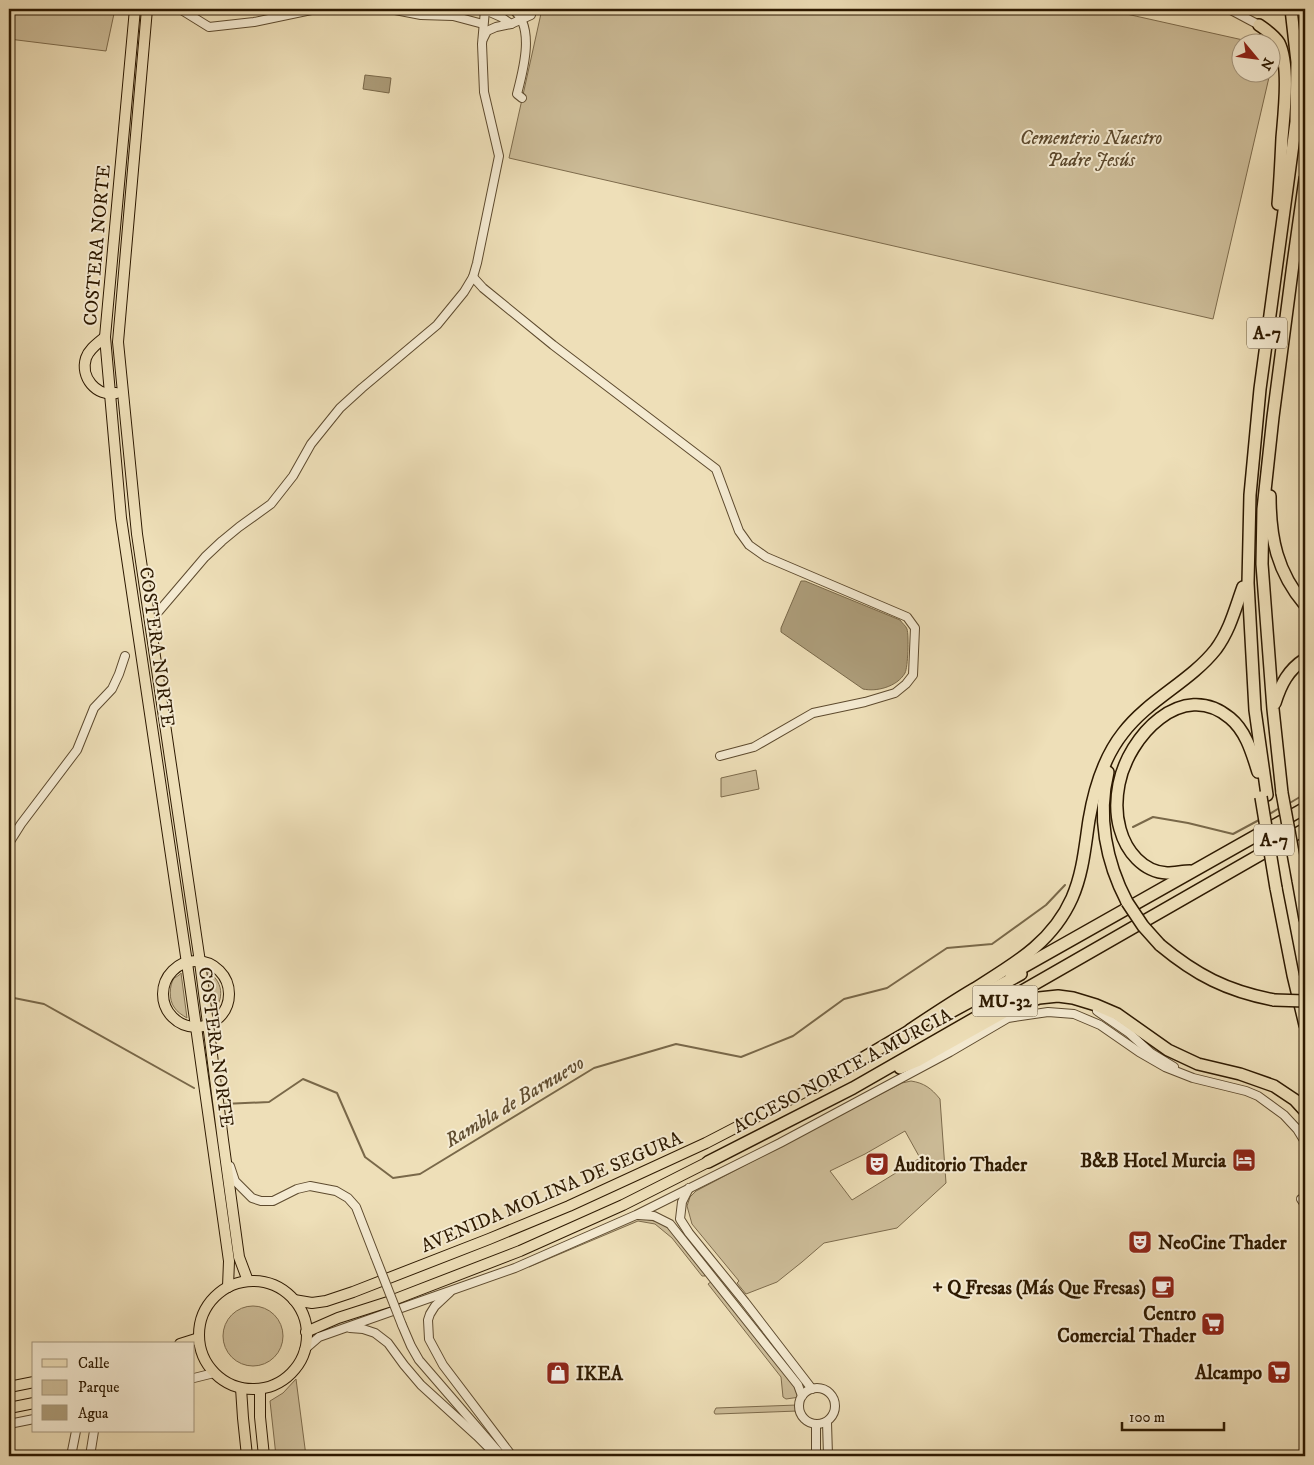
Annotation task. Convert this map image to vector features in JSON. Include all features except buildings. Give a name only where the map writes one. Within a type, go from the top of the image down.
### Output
[{"type":"highway","name":"A-7","points":[[1291,9],[1297,62],[1296,122],[1260,390],[1250,495],[1248,583],[1255,710],[1264,796],[1278,887],[1305,1000]]},
{"type":"highway","points":[[1259,25],[1275,38],[1279,44],[1283,55],[1284,77],[1280,189],[1266,304],[1266,343]]},
{"type":"highway","name":"A-7","points":[[1305,179],[1273,417],[1263,509],[1262,564],[1273,709],[1282,793],[1305,914]]},
{"type":"highway","points":[[1273,417],[1270,497],[1272,535],[1280,563],[1294,590],[1305,605]]},
{"type":"highway","points":[[1250,495],[1245,510],[1243,587],[1247,682],[1258,772]]},
{"type":"highway","points":[[910,1030],[1016,962],[1042,942],[1056,925],[1076,887],[1092,806],[1100,778],[1114,747],[1123,733],[1148,707],[1194,672],[1216,649],[1229,628],[1243,587]]},
{"type":"highway","points":[[1273,709],[1283,681],[1288,673],[1305,660]]},
{"type":"highway","points":[[1194,870],[1166,873],[1152,868],[1139,862],[1129,852],[1122,838],[1116,804],[1118,784],[1130,752],[1140,737],[1166,713],[1178,708],[1190,705],[1204,706],[1217,710],[1231,719],[1242,733],[1250,748],[1264,796]]},
{"type":"highway","points":[[1137,718],[1124,737],[1110,765],[1103,809],[1107,845],[1114,874],[1127,902],[1143,926],[1160,945],[1184,964],[1218,984],[1246,994],[1274,1000],[1305,1000]]},
{"type":"highway","points":[[814,1087],[910,1030],[1305,808]]},
{"type":"highway","name":"ACCESO NORTE A MURCIA","points":[[814,1087],[1080,942],[1305,814]]},
{"type":"highway","name":"ACCESO NORTE A MURCIA","points":[[708,1162],[853,1088],[1303,831]]},
{"type":"highway","points":[[1278,887],[1293,975],[1305,1025]]},
{"type":"highway","points":[[853,1088],[917,1061],[1014,1006],[1039,998],[1058,996],[1073,998],[1096,1005],[1117,1014],[1168,1050],[1198,1064],[1240,1074],[1274,1086],[1295,1100],[1305,1111]]},
{"type":"main road","name":"COSTERA NORTE","points":[[135,9],[105,337],[109,394],[121,518],[229,1262],[228,1287]]},
{"type":"main road","name":"COSTERA NORTE","points":[[148,9],[118,342],[137,534],[200,962],[240,1257],[248,1281]]},
{"type":"main road","points":[[105,337],[86,357],[85,369],[88,380],[94,388],[102,393],[122,392]]},
{"type":"main road","points":[[200,962],[210,965],[219,971],[226,980],[229,990],[228,1001],[224,1011],[217,1019],[208,1025],[196,1027],[185,1025],[175,1019],[168,1010],[164,999],[164,987],[169,976],[177,968],[187,963],[200,962]]},
{"type":"main road","name":"AVENIDA MOLINA DE SEGURA","points":[[294,1300],[312,1303],[326,1301],[489,1240],[569,1206],[690,1150],[814,1087]]},
{"type":"main road","name":"AVENIDA MOLINA DE SEGURA","points":[[306,1332],[338,1318],[388,1302],[520,1250],[623,1205],[708,1162]]},
{"type":"main road","points":[[248,1281],[274,1285],[285,1292],[294,1300],[303,1315],[306,1332],[304,1350],[296,1367],[288,1376],[260,1389],[241,1388],[224,1381],[214,1373],[204,1360],[200,1349],[200,1324],[204,1311],[217,1295],[228,1287],[248,1281]]},
{"type":"main road","points":[[186,1342],[199,1338]]},
{"type":"main road","points":[[195,1363],[204,1360]]},
{"type":"main road","points":[[9,1388],[32,1382]]},
{"type":"main road","points":[[241,1388],[247,1456]]},
{"type":"main road","points":[[260,1389],[260,1417],[264,1456]]},
{"type":"main road","points":[[9,1408],[32,1403]]},
{"type":"street","points":[[180,9],[209,27],[254,22],[316,9]]},
{"type":"street","points":[[390,9],[421,15],[453,16],[483,24]]},
{"type":"street","points":[[421,15],[450,9]]},
{"type":"street","points":[[159,611],[222,541],[271,504],[293,476],[311,444],[340,408],[437,325],[464,292],[473,277],[499,156],[484,92],[482,44],[484,9],[502,17],[511,24]]},
{"type":"street","points":[[495,14],[507,9]]},
{"type":"street","points":[[512,9],[522,19],[527,42],[526,56],[517,94],[522,98]]},
{"type":"street","points":[[482,44],[487,32],[531,15],[532,9]]},
{"type":"street","points":[[1229,9],[1259,25]]},
{"type":"street","points":[[473,277],[483,288],[553,346],[716,469],[739,531],[749,546],[766,557],[908,617],[915,628],[913,675],[895,693],[865,702],[813,713],[754,747],[720,756]]},
{"type":"street","points":[[9,843],[21,824],[77,750],[94,708],[112,689],[125,656]]},
{"type":"street","points":[[1073,998],[1104,1014],[1151,1053],[1193,1078]]},
{"type":"street","points":[[304,1350],[319,1337],[515,1268],[636,1215],[780,1143],[950,1052],[1008,1018],[1048,1012],[1074,1014],[1100,1025],[1165,1067],[1193,1078],[1239,1089],[1258,1096],[1284,1115],[1305,1142]]},
{"type":"street","points":[[223,1140],[235,1181],[252,1198],[272,1201],[297,1189],[310,1186],[336,1192],[348,1198],[356,1207],[402,1325],[419,1360],[502,1456]]},
{"type":"street","points":[[689,1188],[682,1202],[680,1219],[812,1389]]},
{"type":"street","points":[[636,1215],[654,1216],[670,1224],[798,1385],[802,1396]]},
{"type":"street","points":[[453,1289],[435,1306],[430,1314],[428,1320],[429,1339],[443,1365],[512,1456]]},
{"type":"street","points":[[346,1328],[363,1329],[375,1333],[388,1343],[422,1385],[496,1456]]},
{"type":"street","points":[[195,1378],[214,1373]]},
{"type":"street","points":[[812,1389],[824,1389],[833,1398],[835,1412],[827,1422],[816,1425],[804,1420],[801,1414],[799,1408],[802,1396],[812,1389]]},
{"type":"street","points":[[9,1424],[32,1419]]},
{"type":"street","points":[[827,1422],[828,1456]]},
{"type":"street","points":[[816,1425],[816,1456]]},
{"type":"street","points":[[71,1456],[76,1432]]},
{"type":"street","points":[[90,1456],[94,1432]]},
{"type":"green space","points":[[9,9],[115,9],[106,51],[9,39]]},
{"type":"green space","name":"Cementerio Nuestro Padre Jesús","points":[[542,9],[1104,9],[1232,38],[1232,82],[1268,82],[1213,319],[509,158]]},
{"type":"green space","points":[[756,770],[759,789],[721,797],[721,778]]},
{"type":"green space","points":[[205,970],[216,979],[221,991],[219,1003],[210,1015]]},
{"type":"green space","points":[[181,973],[187,1018],[175,1009],[170,997],[172,981]]},
{"type":"green space","points":[[911,1081],[920,1083],[930,1089],[940,1099],[946,1183],[897,1228],[824,1243],[777,1282],[746,1294],[737,1283],[739,1281],[692,1224],[687,1206],[690,1197],[696,1191],[902,1083]],"holes":[[[905,1131],[920,1158],[852,1200],[830,1171]]]},
{"type":"green space","points":[[640,1218],[659,1222],[671,1230],[705,1273],[705,1276],[702,1276],[672,1238],[655,1224],[638,1221],[529,1267],[532,1263],[628,1221]]},
{"type":"green space","points":[[712,1281],[797,1389],[800,1397],[786,1399],[783,1397],[781,1377],[708,1284]]},
{"type":"green space","points":[[253,1306],[270,1311],[278,1319],[283,1336],[278,1353],[270,1361],[253,1366],[236,1361],[228,1353],[223,1336],[228,1319],[236,1311]]},
{"type":"green space","points":[[296,1379],[306,1456],[276,1456],[270,1401],[283,1393]]},
{"type":"green space","points":[[797,1405],[798,1411],[717,1414],[714,1412],[716,1408]]},
{"type":"water","points":[[365,75],[391,78],[389,93],[363,89]]},
{"type":"water","points":[[801,581],[900,620],[907,629],[908,638],[906,670],[897,682],[880,689],[863,689],[781,632]]},
{"type":"waterway","points":[[1288,804],[1305,794]]},
{"type":"waterway","points":[[1268,815],[1281,807]]},
{"type":"waterway","points":[[1133,827],[1153,817],[1233,834],[1259,820]]},
{"type":"waterway","name":"Rambla de Barnuevo","points":[[223,1104],[269,1102],[303,1079],[337,1093],[365,1157],[393,1178],[420,1174],[594,1068],[676,1044],[741,1057],[793,1036],[844,999],[887,988],[947,948],[992,944],[1046,905],[1065,885]]},
{"type":"waterway","name":"Rambla de Barnuevo","points":[[9,997],[44,1004],[194,1088]]},
{"type":"place","name":"B&B Hotel Murcia","points":[[1244,1160]]},
{"type":"place","name":"Auditorio Thader","points":[[877,1164]]},
{"type":"place","name":"NeoCine Thader","points":[[1140,1242]]},
{"type":"place","name":"+ Q Fresas (Más Que Fresas)","points":[[1163,1287]]},
{"type":"place","name":"Centro Comercial Thader","points":[[1213,1324]]},
{"type":"place","name":"Alcampo","points":[[1279,1372]]},
{"type":"place","name":"IKEA","points":[[558,1373]]}]
